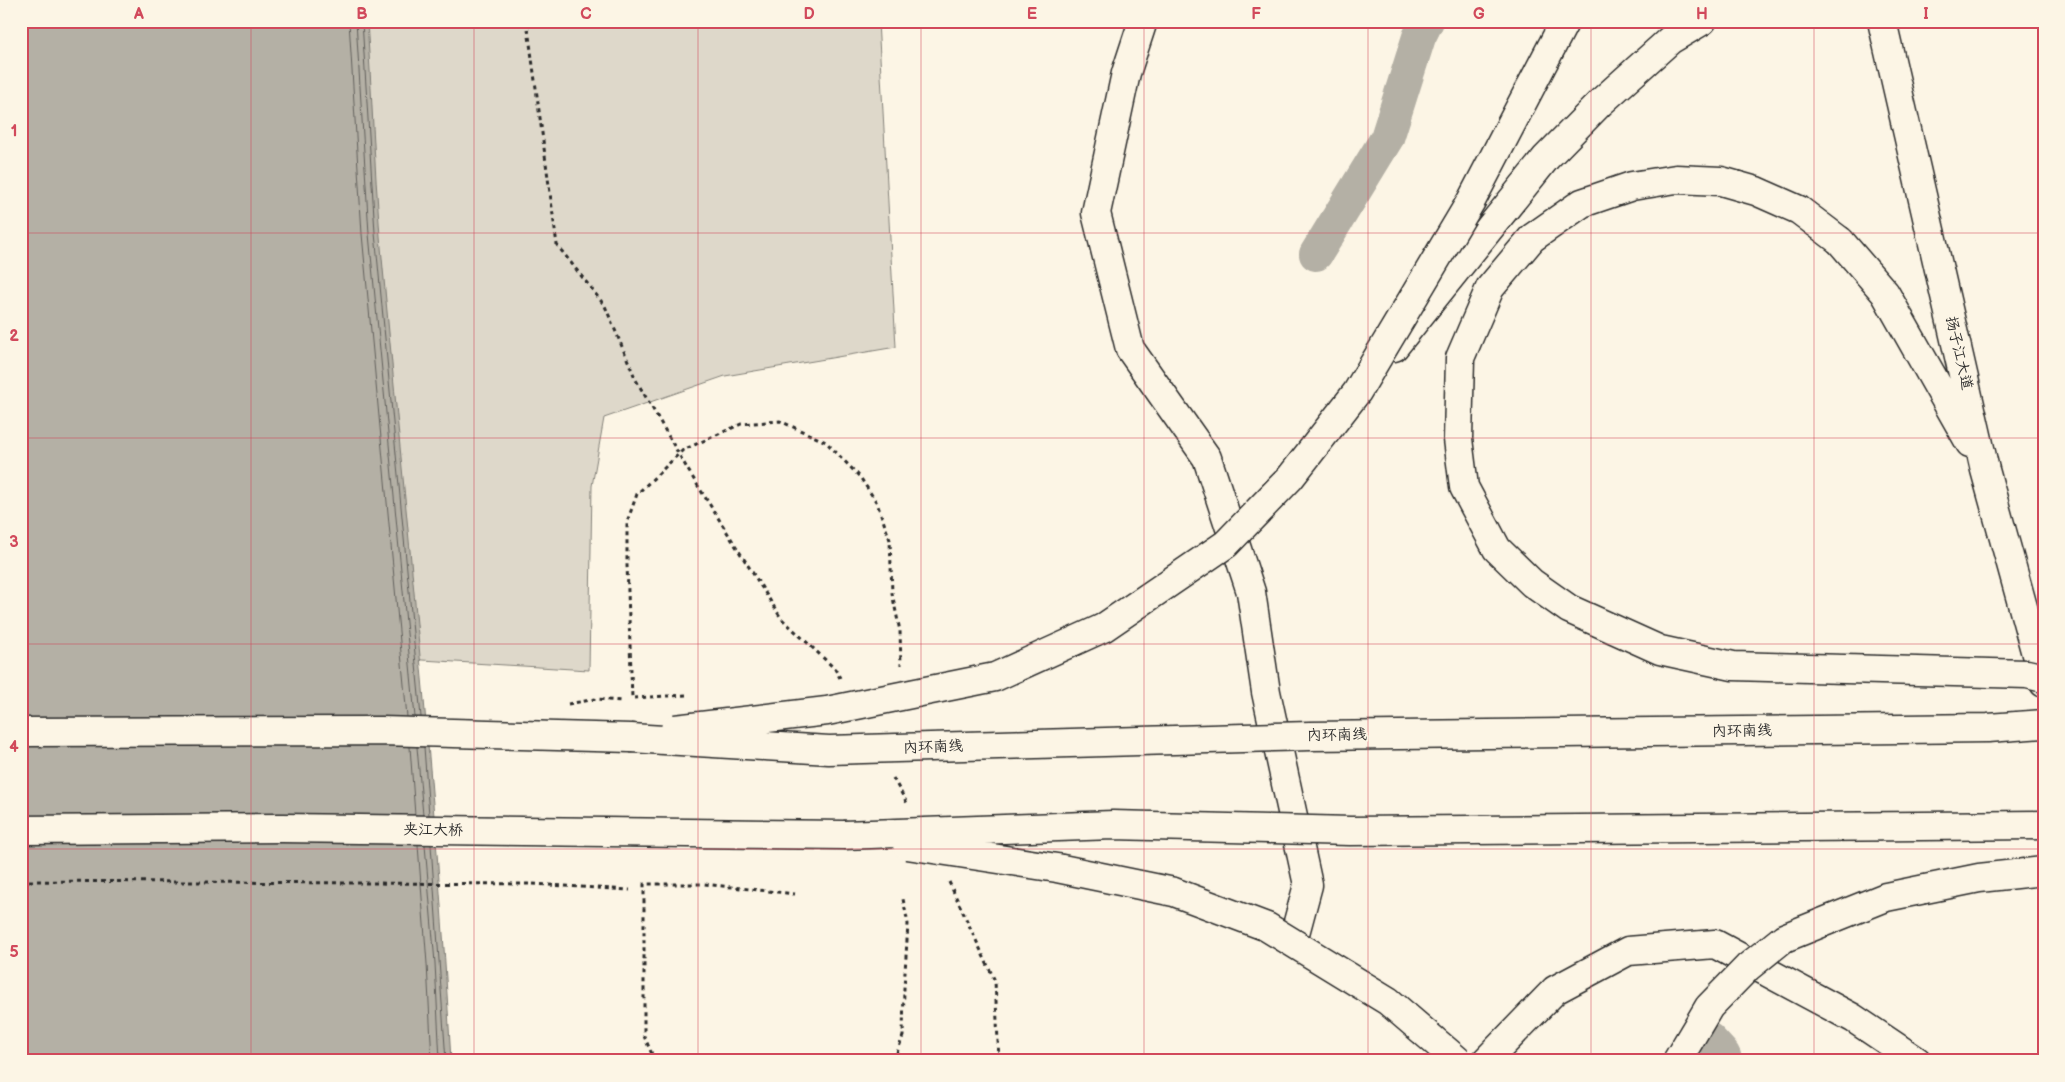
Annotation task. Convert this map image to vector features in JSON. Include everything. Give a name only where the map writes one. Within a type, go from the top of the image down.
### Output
[{"type":"main road","points":[[1143,21],[1126,73],[1096,213],[1130,349],[1207,458],[1251,592],[1266,692],[1308,884],[1294,937]]},
{"type":"main road","points":[[1357,392],[1471,201],[1565,21]]},
{"type":"main road","points":[[21,732],[381,731],[631,738],[688,726],[827,711],[995,677],[1103,628],[1226,544],[1290,478],[1546,158],[1601,102],[1670,40],[1702,21]]},
{"type":"main road","name":"扬子江大道","points":[[1882,21],[1985,470],[2044,683]]},
{"type":"main road","points":[[1985,470],[1885,292],[1840,241],[1799,210],[1756,191],[1721,181],[1676,179],[1632,186],[1582,203],[1532,238],[1490,288],[1460,358],[1458,439],[1464,487],[1497,548],[1532,583],[1569,609],[1660,650],[1733,666],[2027,674],[2044,678]]},
{"type":"main road","name":"内环南线","points":[[631,738],[829,750],[1310,736],[1988,728],[2044,724]]},
{"type":"main road","points":[[844,835],[1114,825],[1350,830],[2044,825]]},
{"type":"main road","name":"夹江大桥","points":[[21,830],[282,828],[844,835]]},
{"type":"main road","points":[[844,835],[1057,868],[1174,892],[1267,927],[1388,1001],[1458,1061]]},
{"type":"main road","points":[[1677,1061],[1709,1007],[1748,967],[1784,938],[1886,897],[1979,878],[2044,871]]},
{"type":"main road","points":[[1486,1061],[1555,990],[1628,951],[1715,944],[1853,1018],[1917,1061]]},
{"type":"path","points":[[527,21],[557,245],[605,306],[636,380],[688,470],[781,618],[835,669],[844,686]]},
{"type":"path","points":[[689,695],[632,698],[627,565],[628,522],[637,494],[684,450],[741,424],[780,421],[803,431],[826,442],[860,477],[877,503],[890,540],[892,593],[900,631],[901,664]]},
{"type":"path","points":[[890,772],[909,807]]},
{"type":"path","points":[[946,876],[995,981],[999,1061]]},
{"type":"path","points":[[21,881],[531,884],[630,890]]},
{"type":"path","points":[[655,1061],[644,1036],[644,884],[704,884],[795,894]]},
{"type":"path","points":[[894,1061],[903,1036],[908,924],[903,899]]},
{"type":"shaded area","points":[[268,21],[878,21],[896,347],[725,376],[604,418],[592,486],[589,670],[422,660],[358,647]]},
{"type":"water","points":[[21,21],[367,21],[380,236],[429,751],[451,1061],[21,1061]]},
{"type":"waterway","points":[[1316,254],[1387,138],[1419,37],[1427,21]]},
{"type":"waterway","points":[[1702,1049],[1713,1061]]}]
